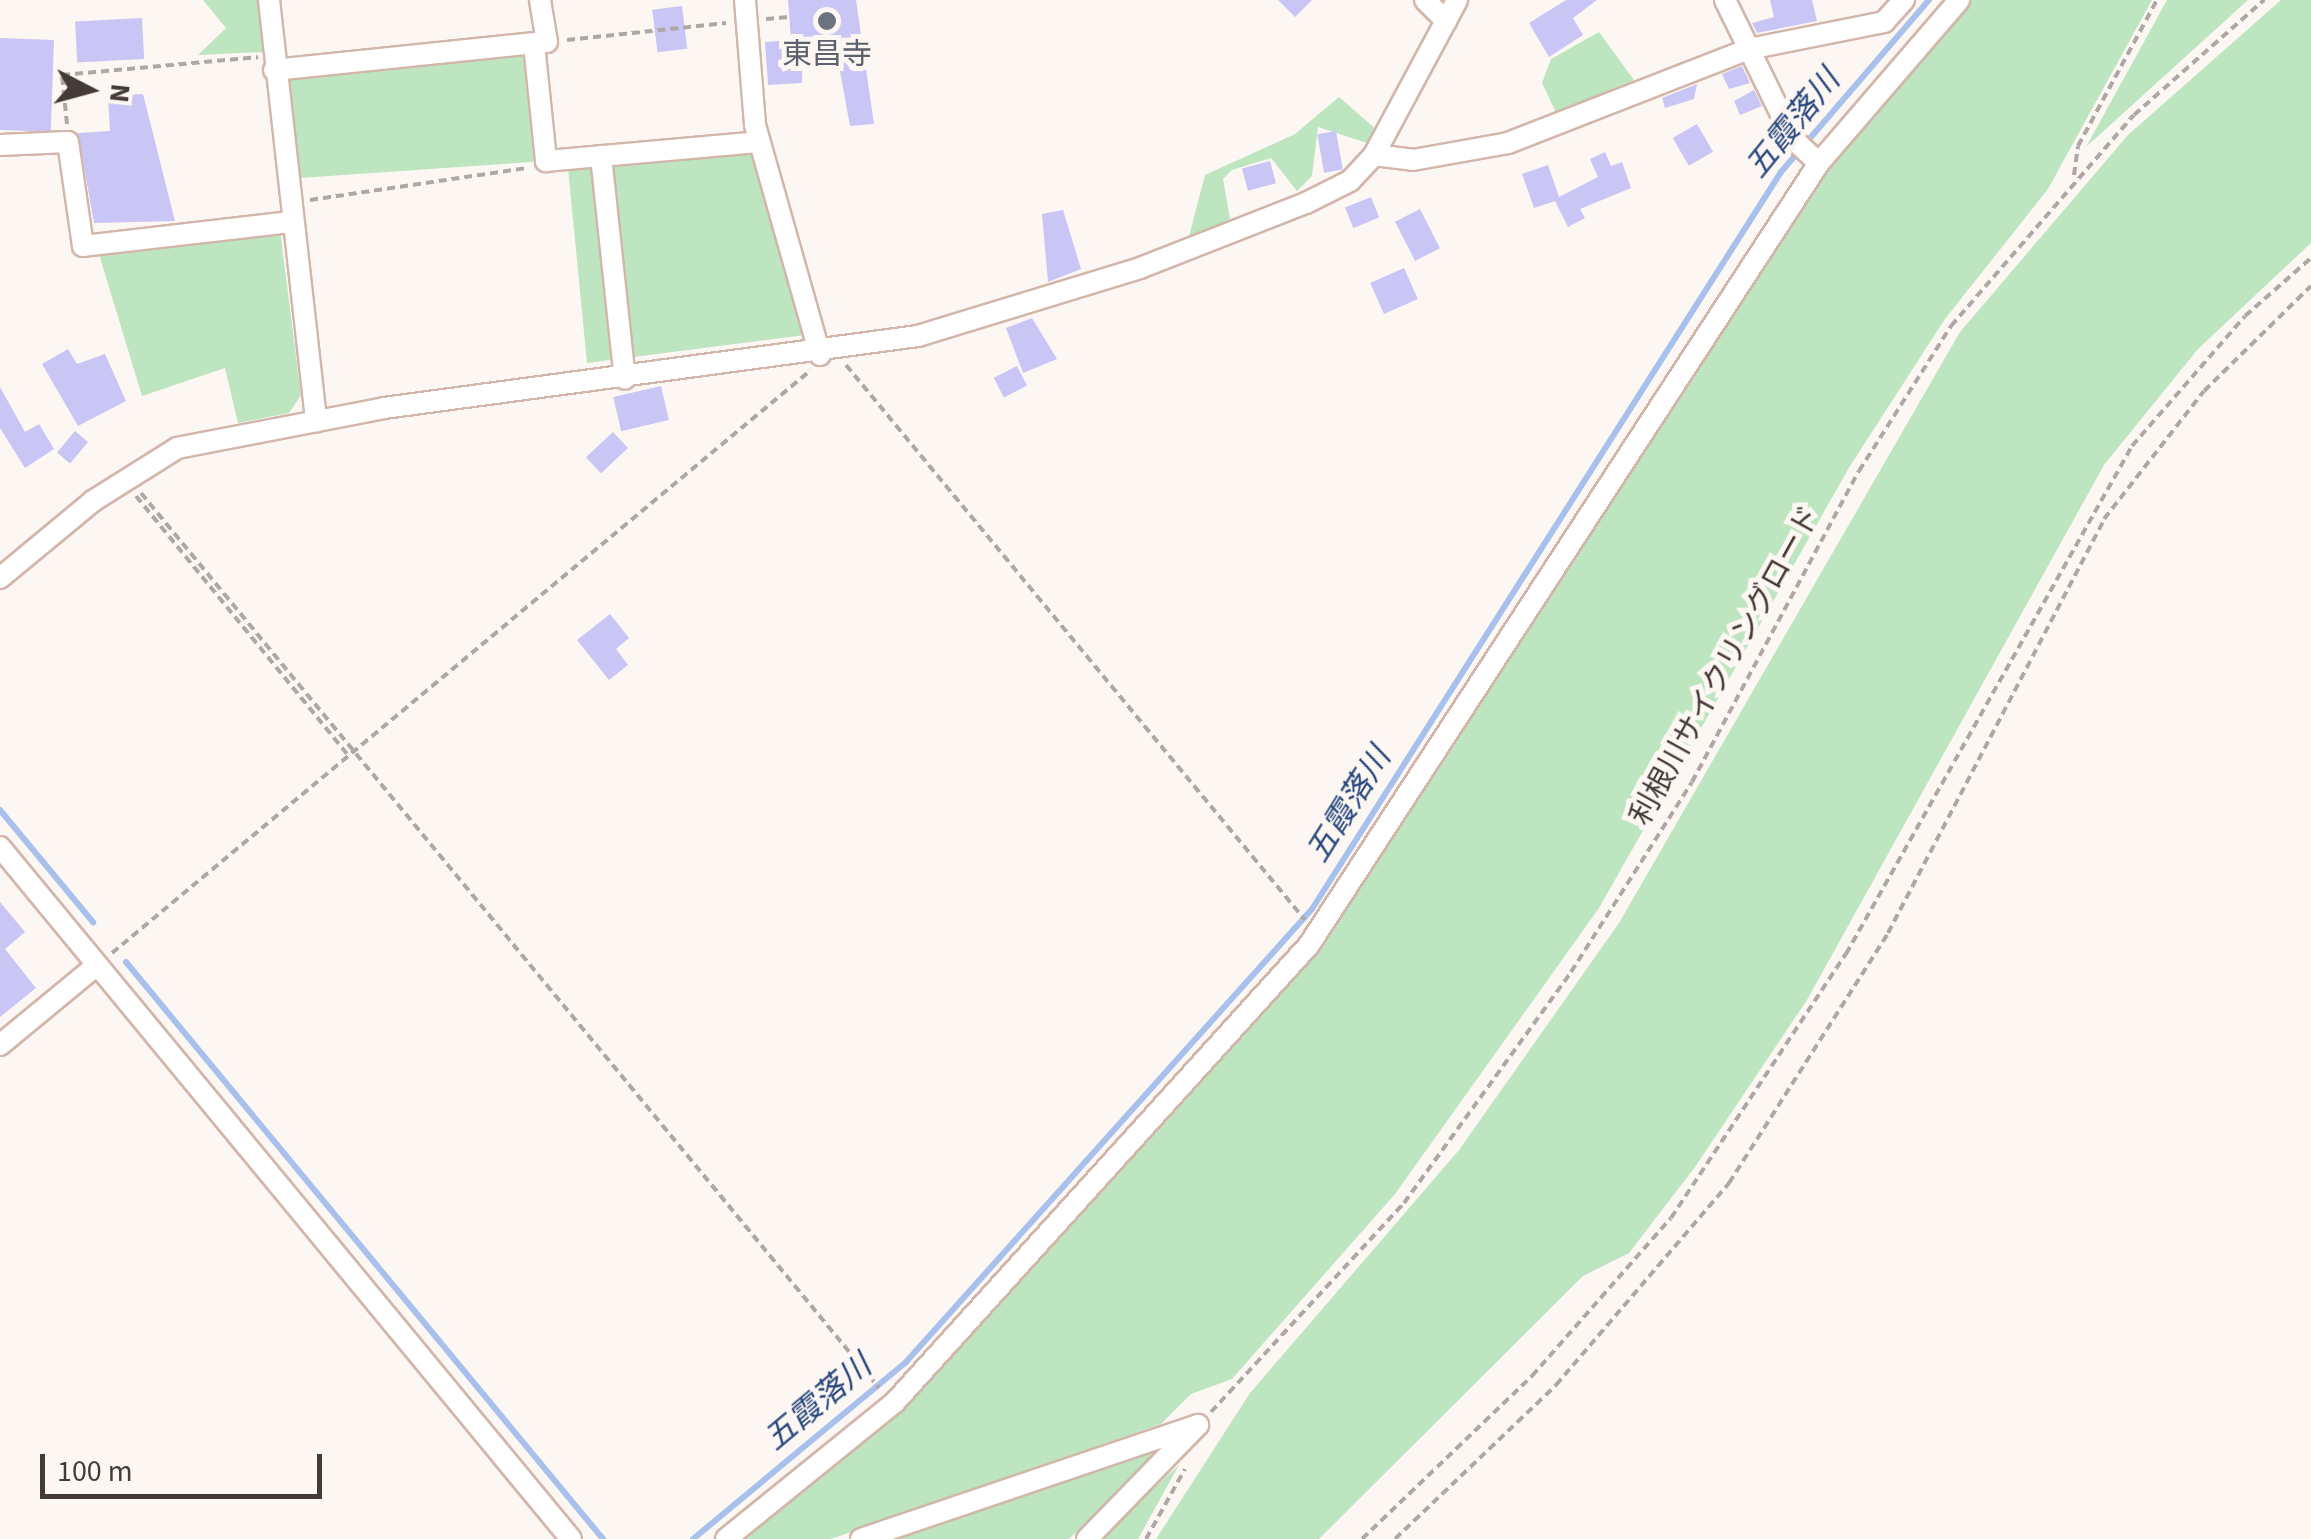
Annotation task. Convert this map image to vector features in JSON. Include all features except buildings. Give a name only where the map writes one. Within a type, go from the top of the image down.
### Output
[{"type":"street","points":[[269,0],[316,421]]},
{"type":"street","points":[[540,0],[546,161],[759,142]]},
{"type":"street","points":[[1426,0],[1446,22]]},
{"type":"street","points":[[0,578],[128,478],[176,448],[316,421],[820,355],[918,336],[1140,268],[1306,203],[1350,181],[1374,154],[1457,0]]},
{"type":"street","points":[[1726,0],[1793,139],[1815,159]]},
{"type":"street","points":[[1374,154],[1414,160],[1508,143],[1749,49],[1884,22],[1904,0]]},
{"type":"street","points":[[726,1539],[895,1402],[1309,946],[1815,159],[1959,0]]},
{"type":"street","points":[[746,10],[759,142],[820,355]]},
{"type":"street","points":[[274,63],[540,43]]},
{"type":"street","points":[[0,145],[68,142],[84,246],[291,213]]},
{"type":"street","points":[[601,156],[625,379]]},
{"type":"street","points":[[0,847],[571,1539]]},
{"type":"street","points":[[0,1045],[97,965]]},
{"type":"street","points":[[861,1539],[1198,1425]]},
{"type":"street","points":[[1087,1539],[1198,1425]]},
{"type":"path","points":[[2074,179],[2078,146],[2157,0]]},
{"type":"path","name":"利根川サイクリングロード","points":[[1198,1425],[1251,1376],[1404,1203],[1560,987],[1692,782],[1902,400],[2074,179],[2264,0]]},
{"type":"path","points":[[540,43],[746,10],[789,16]]},
{"type":"path","points":[[68,142],[62,75],[274,63]]},
{"type":"path","points":[[291,213],[546,161]]},
{"type":"path","points":[[1362,1539],[1532,1376],[1671,1218],[1846,954],[2132,446],[2245,316],[2311,258]]},
{"type":"path","points":[[1395,1539],[1556,1386],[1729,1184],[1888,933],[2104,519],[2204,391],[2311,286]]},
{"type":"path","points":[[97,965],[803,382],[820,355],[846,365],[1295,912]]},
{"type":"path","points":[[128,478],[873,1382]]},
{"type":"path","points":[[128,478],[158,533],[349,756]]},
{"type":"path","points":[[1146,1539],[1188,1463]]},
{"type":"green space","points":[[203,0],[262,0],[264,52],[198,55],[226,28]]},
{"type":"green space","points":[[1969,0],[2152,0],[2048,189],[1945,319],[1850,466],[1599,908],[1395,1194],[1232,1379],[1191,1394],[1161,1424],[831,1539],[746,1539],[906,1405],[1319,949],[1818,177]]},
{"type":"green space","points":[[2167,0],[2248,0],[2086,147]]},
{"type":"green space","points":[[2281,0],[2311,0],[2311,243],[2198,349],[2104,465],[1807,1000],[1695,1167],[1629,1253],[1583,1276],[1319,1539],[1156,1539],[1250,1393],[1459,1150],[1619,923],[1960,332],[2128,135]]},
{"type":"green space","points":[[1599,32],[1634,80],[1557,115],[1542,83],[1551,59]]},
{"type":"green space","points":[[526,56],[533,162],[293,179],[286,73]]},
{"type":"green space","points":[[1339,97],[1378,131],[1370,144],[1318,127],[1312,176],[1297,191],[1271,158],[1232,170],[1223,179],[1230,219],[1188,240],[1205,175],[1295,134]]},
{"type":"green space","points":[[750,149],[805,335],[587,363],[568,168]]},
{"type":"green space","points":[[280,230],[301,395],[289,413],[238,423],[225,368],[142,396],[98,251]]},
{"type":"green space","points":[[1164,1448],[1069,1539],[897,1539],[1123,1463]]},
{"type":"green space","points":[[1179,1465],[1138,1539],[1098,1539]]},
{"type":"waterway","name":"五霞落川","points":[[693,1539],[906,1362],[1312,909],[1781,172],[1929,0]]},
{"type":"waterway","name":"五霞落川","points":[[0,810],[93,922]]},
{"type":"waterway","name":"五霞落川","points":[[126,962],[603,1539]]},
{"type":"place","name":"東昌寺","points":[[827,21]]}]
